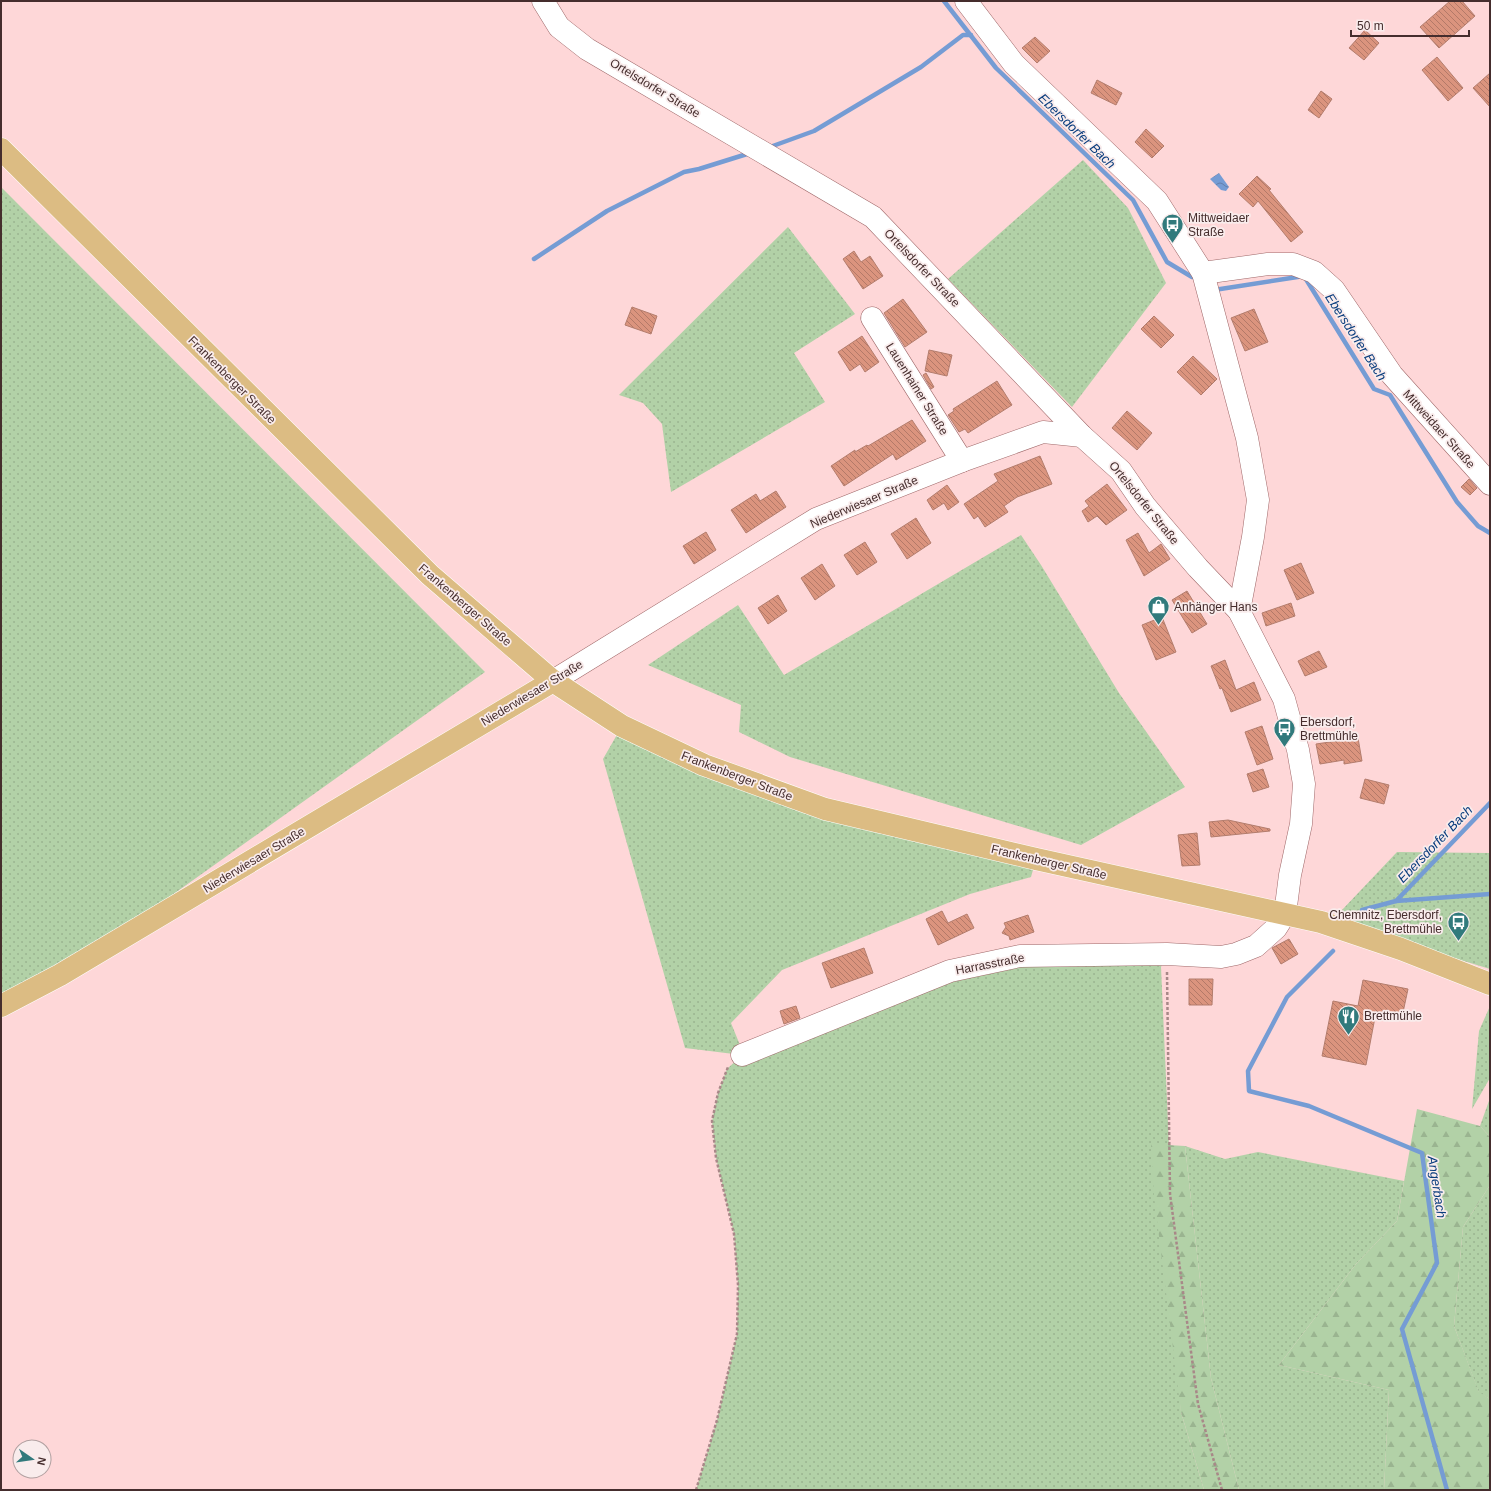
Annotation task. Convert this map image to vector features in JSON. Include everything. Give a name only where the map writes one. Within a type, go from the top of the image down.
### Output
[{"type":"main road","name":"Frankenberger Straße","points":[[1,149],[264,412],[430,575],[553,681],[622,726],[704,766],[825,809],[1036,859],[1321,922],[1361,935],[1490,984]]},
{"type":"main road","name":"Niederwiesaer Straße","points":[[1,1006],[60,975],[553,681]]},
{"type":"street","name":"Ortelsdorfer Straße","points":[[544,1],[559,27],[588,49],[873,217],[1082,436],[1121,470],[1145,506],[1198,568],[1239,611]]},
{"type":"street","points":[[966,1],[1014,64],[1157,201],[1203,273],[1247,438],[1258,500],[1253,537],[1239,611],[1284,699],[1298,750],[1304,784],[1301,824],[1290,875],[1285,914]]},
{"type":"street","name":"Mittweidaer Straße","points":[[1203,273],[1268,264],[1293,264],[1314,272],[1334,290],[1392,375],[1490,484]]},
{"type":"street","name":"Lauenhainer Straße","points":[[872,318],[962,460]]},
{"type":"street","name":"Niederwiesaer Straße","points":[[553,681],[816,519],[962,460],[1043,432],[1082,436]]},
{"type":"street","name":"Harrasstraße","points":[[742,1055],[950,971],[1020,956],[1167,954],[1221,957],[1236,954],[1256,946],[1276,928],[1285,914]]},
{"type":"path","points":[[1167,954],[1170,1194],[1198,1404],[1222,1490]]},
{"type":"path","points":[[696,1490],[717,1420],[737,1334],[738,1284],[734,1234],[716,1158],[712,1121],[718,1093],[727,1069],[742,1055]]},
{"type":"green space","points":[[1083,160],[1128,208],[1166,283],[1072,407],[948,279]]},
{"type":"green space","points":[[1,187],[485,672],[60,975],[1,1006]]},
{"type":"green space","points":[[788,227],[855,314],[794,353],[825,402],[671,492],[662,424],[643,403],[619,395]]},
{"type":"green space","points":[[1021,535],[1119,693],[1185,787],[1081,845],[790,757],[739,732],[741,705],[648,665],[738,605],[784,675]]},
{"type":"green space","points":[[622,726],[704,765],[1036,859],[1031,877],[970,894],[782,970],[731,1023],[742,1050],[950,971],[1167,954],[1161,967],[1181,1412],[1204,1490],[696,1490],[717,1420],[737,1334],[738,1285],[734,1234],[716,1158],[712,1121],[718,1093],[727,1069],[742,1055],[685,1048],[603,759]]},
{"type":"green space","points":[[1397,852],[1490,853],[1490,969],[1353,927],[1342,910]]},
{"type":"green space","points":[[1490,1006],[1490,1078],[1472,1109],[1479,1031]]},
{"type":"green space","points":[[1490,1098],[1490,1137],[1480,1126]]},
{"type":"green space","points":[[1417,1109],[1480,1126],[1490,1137],[1490,1185],[1463,1227],[1454,1326],[1479,1392],[1490,1399],[1490,1490],[1384,1490],[1389,1390],[1279,1365],[1356,1264],[1397,1221]]},
{"type":"green space","points":[[1151,1144],[1185,1146],[1211,1378],[1239,1490],[1204,1490],[1181,1412],[1154,1196]]},
{"type":"green space","points":[[1185,1146],[1225,1159],[1258,1152],[1404,1181],[1397,1221],[1356,1264],[1279,1365],[1389,1390],[1384,1490],[1239,1490],[1211,1378]]},
{"type":"green space","points":[[1490,1185],[1490,1399],[1479,1393],[1454,1326],[1463,1227]]},
{"type":"water","points":[[1219,173],[1229,187],[1226,191],[1221,190],[1210,179]]},
{"type":"building","points":[[1450,1],[1462,1],[1475,16],[1439,48],[1420,27]]},
{"type":"building","points":[[1365,30],[1379,43],[1364,60],[1349,48]]},
{"type":"building","points":[[1035,37],[1050,51],[1037,63],[1022,48]]},
{"type":"building","points":[[1437,57],[1463,88],[1448,101],[1422,70]]},
{"type":"building","points":[[1490,73],[1490,107],[1473,88]]},
{"type":"building","points":[[1097,80],[1122,93],[1116,105],[1091,93]]},
{"type":"building","points":[[1321,91],[1332,99],[1319,118],[1308,110]]},
{"type":"building","points":[[1146,129],[1164,146],[1152,158],[1135,142]]},
{"type":"building","points":[[1257,176],[1271,189],[1269,190],[1303,232],[1291,242],[1258,201],[1253,207],[1239,194]]},
{"type":"building","points":[[854,251],[861,262],[870,256],[883,276],[863,289],[843,259]]},
{"type":"building","points":[[903,299],[927,332],[905,347],[884,313]]},
{"type":"building","points":[[632,307],[657,316],[651,334],[625,325]]},
{"type":"building","points":[[1254,309],[1268,342],[1245,351],[1231,318]]},
{"type":"building","points":[[1154,316],[1174,335],[1161,348],[1141,329]]},
{"type":"building","points":[[862,336],[879,362],[865,372],[860,364],[850,371],[838,352]]},
{"type":"building","points":[[929,350],[952,355],[947,376],[925,371]]},
{"type":"building","points":[[1193,356],[1217,379],[1201,395],[1177,372]]},
{"type":"building","points":[[926,373],[934,387],[931,389],[923,375]]},
{"type":"building","points":[[997,381],[1012,405],[968,433],[965,429],[959,432],[948,415],[954,411],[953,409]]},
{"type":"building","points":[[1127,411],[1152,433],[1137,450],[1112,428]]},
{"type":"building","points":[[912,420],[926,441],[896,460],[893,454],[844,486],[831,466],[855,450],[855,452],[867,445],[868,446]]},
{"type":"building","points":[[1040,456],[1052,484],[1017,497],[1004,506],[1008,512],[985,527],[978,516],[974,519],[964,504],[998,481],[994,474]]},
{"type":"building","points":[[1469,479],[1477,488],[1470,495],[1461,487]]},
{"type":"building","points":[[1107,484],[1127,510],[1106,525],[1097,516],[1088,522],[1082,511],[1089,506],[1085,501]]},
{"type":"building","points":[[947,485],[959,502],[948,510],[944,503],[933,510],[927,500]]},
{"type":"building","points":[[776,491],[786,507],[746,533],[731,510],[756,494],[760,501]]},
{"type":"building","points":[[916,518],[931,543],[907,559],[891,534]]},
{"type":"building","points":[[706,532],[716,550],[694,564],[683,546]]},
{"type":"building","points":[[1138,533],[1149,553],[1161,544],[1170,559],[1144,576],[1126,540]]},
{"type":"building","points":[[865,542],[877,562],[857,575],[844,555]]},
{"type":"building","points":[[1301,563],[1314,593],[1297,600],[1284,570]]},
{"type":"building","points":[[822,564],[835,586],[815,600],[801,578]]},
{"type":"building","points":[[1187,591],[1207,624],[1192,633],[1172,600]]},
{"type":"building","points":[[778,595],[787,611],[768,624],[758,608]]},
{"type":"building","points":[[1291,603],[1295,616],[1266,626],[1262,613]]},
{"type":"building","points":[[1162,617],[1176,652],[1156,660],[1142,625]]},
{"type":"building","points":[[1319,651],[1327,667],[1305,676],[1298,661]]},
{"type":"building","points":[[1225,660],[1236,690],[1254,682],[1261,700],[1231,712],[1222,688],[1220,689],[1211,666]]},
{"type":"building","points":[[1262,726],[1273,759],[1257,765],[1245,732]]},
{"type":"building","points":[[1358,738],[1362,761],[1344,764],[1344,760],[1320,764],[1316,744]]},
{"type":"building","points":[[1263,769],[1269,787],[1253,792],[1247,774]]},
{"type":"building","points":[[1365,779],[1389,785],[1384,804],[1360,798]]},
{"type":"building","points":[[1228,820],[1270,829],[1270,831],[1211,837],[1209,822]]},
{"type":"building","points":[[1197,833],[1200,865],[1182,866],[1178,835]]},
{"type":"building","points":[[942,911],[948,923],[967,914],[974,928],[938,945],[926,919]]},
{"type":"building","points":[[1028,915],[1034,932],[1010,940],[1009,936],[1002,933],[1006,927],[1004,923]]},
{"type":"building","points":[[1289,939],[1298,954],[1281,964],[1272,948]]},
{"type":"building","points":[[864,948],[873,973],[831,988],[822,963]]},
{"type":"building","points":[[1189,979],[1213,979],[1212,1005],[1189,1005]]},
{"type":"building","name":"Brettmühle","points":[[1363,980],[1408,989],[1402,1017],[1376,1012],[1366,1065],[1322,1056],[1333,1001],[1358,1006]]},
{"type":"building","points":[[796,1006],[800,1018],[784,1024],[780,1011]]},
{"type":"waterway","name":"Ebersdorfer Bach","points":[[944,1],[996,68],[1133,200],[1167,262],[1192,277]]},
{"type":"waterway","points":[[770,147],[814,131],[921,67],[963,35],[971,35]]},
{"type":"waterway","points":[[534,259],[607,211],[684,172],[699,169],[747,154]]},
{"type":"waterway","name":"Ebersdorfer Bach","points":[[1214,290],[1304,276],[1374,389],[1390,395],[1457,502],[1478,526],[1490,533]]},
{"type":"waterway","name":"Ebersdorfer Bach","points":[[1396,901],[1490,803]]},
{"type":"waterway","name":"Angerbach","points":[[1362,910],[1396,901],[1490,894]]},
{"type":"waterway","name":"Angerbach","points":[[1333,951],[1287,997],[1248,1071],[1249,1091],[1309,1106],[1422,1153],[1437,1263],[1402,1329],[1447,1490]]},
{"type":"place","name":"Mittweidaer Straße","points":[[1172,244]]},
{"type":"place","name":"Anhänger Hans","points":[[1158,626]]},
{"type":"place","name":"Ebersdorf, Brettmühle","points":[[1285,748]]},
{"type":"place","name":"Chemnitz, Ebersdorf, Brettmühle","points":[[1458,942]]},
{"type":"place","name":"Brettmühle","points":[[1348,1036]]}]
